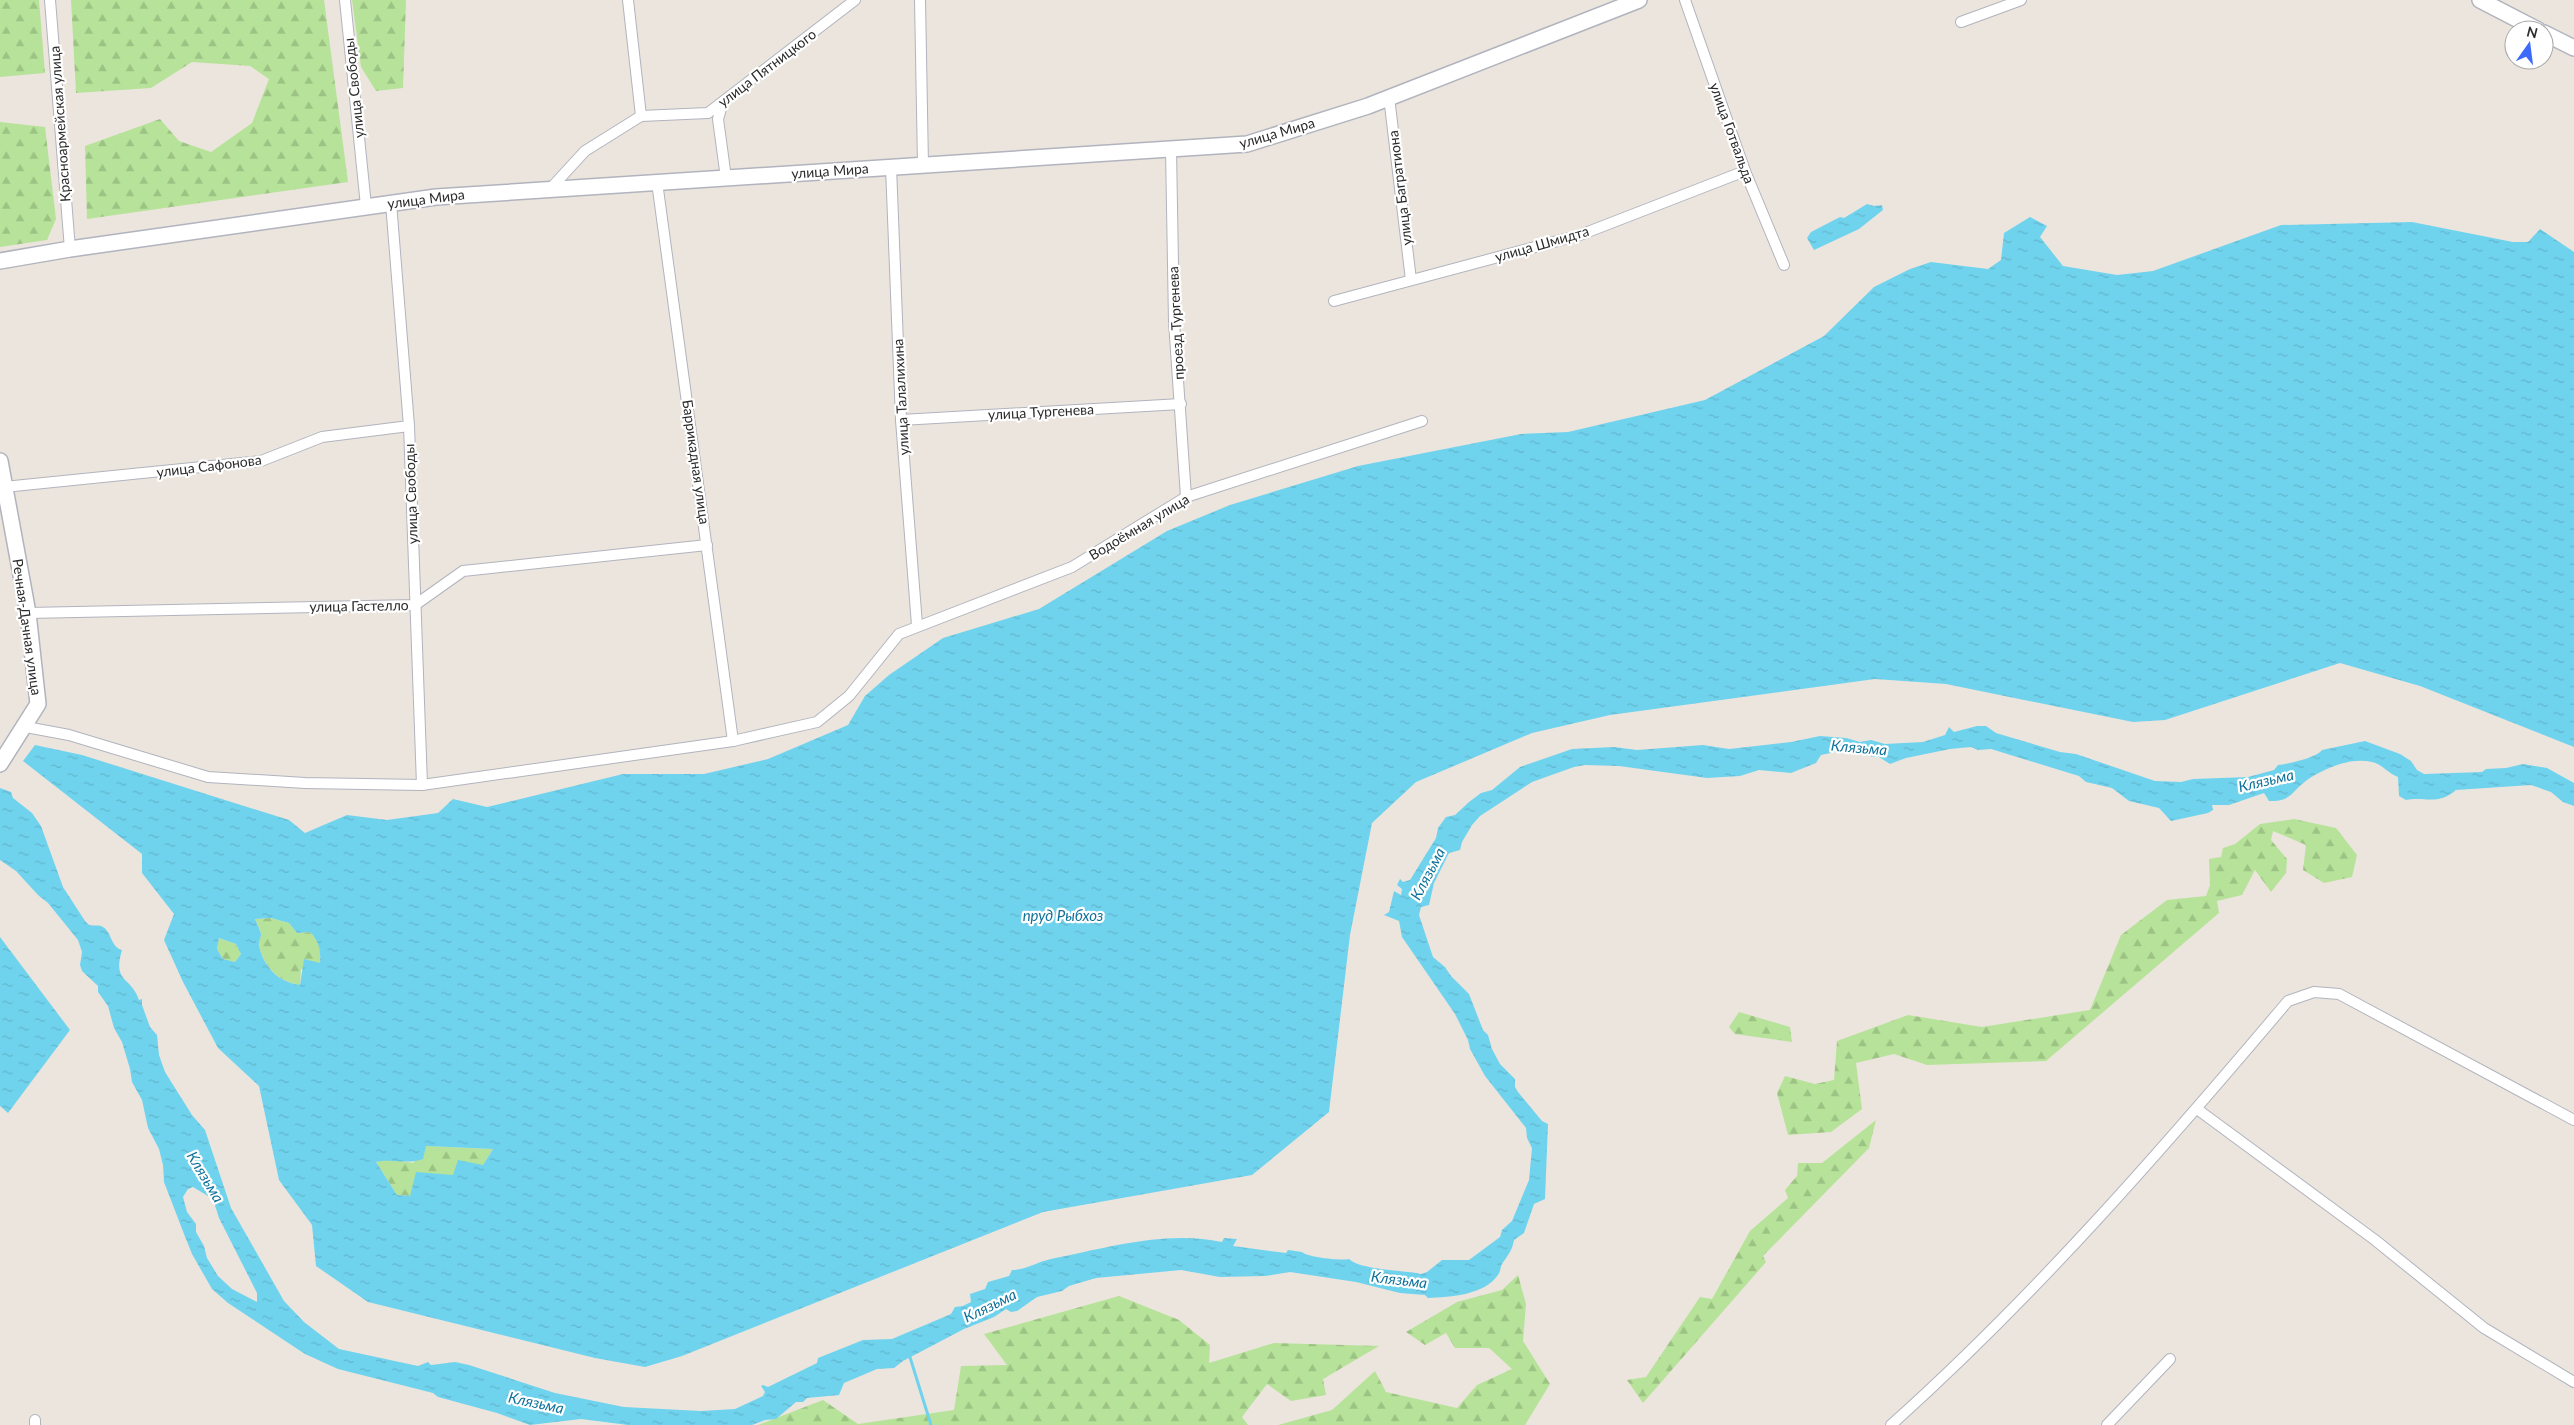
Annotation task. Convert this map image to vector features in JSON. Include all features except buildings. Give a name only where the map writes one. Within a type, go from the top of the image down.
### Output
[{"type":"street","name":"Красноармейская улица","points":[[50,0],[70,249]]},
{"type":"street","name":"улица Свободы","points":[[345,0],[366,206]]},
{"type":"street","points":[[551,188],[585,151],[641,116],[628,0]]},
{"type":"street","name":"улица Пятницкого","points":[[641,116],[708,113],[856,0]]},
{"type":"street","points":[[920,0],[922,165]]},
{"type":"street","name":"улица Мира","points":[[0,261],[70,249],[436,197],[1247,144],[1389,97],[1639,0]]},
{"type":"street","name":"улица Готвальда","points":[[1685,0],[1745,172],[1784,265]]},
{"type":"street","points":[[1961,22],[2021,0]]},
{"type":"street","points":[[2480,0],[2519,20]]},
{"type":"street","points":[[2554,38],[2574,48]]},
{"type":"street","name":"улица Багратиона","points":[[1389,97],[1411,280]]},
{"type":"street","points":[[723,102],[718,119],[726,178]]},
{"type":"street","name":"проезд Тургенева","points":[[1171,149],[1174,322],[1186,497]]},
{"type":"street","name":"улица Талалихина","points":[[891,167],[901,420],[917,625]]},
{"type":"street","name":"улица Шмидта","points":[[1334,300],[1580,234],[1745,172]]},
{"type":"street","name":"Баррикадная улица","points":[[657,182],[734,741]]},
{"type":"street","name":"улица Свободы","points":[[391,203],[408,426],[422,785]]},
{"type":"street","name":"улица Тургенева","points":[[901,420],[1181,404]]},
{"type":"street","name":"Водоёмная улица","points":[[26,727],[68,735],[208,777],[305,783],[422,785],[734,741],[816,722],[849,696],[899,634],[917,625],[997,597],[1072,567],[1186,497],[1422,421]]},
{"type":"street","name":"улица Сафонова","points":[[4,488],[261,461],[322,437],[408,426]]},
{"type":"street","name":"Речная-Дачная улица","points":[[0,461],[28,613],[38,704],[26,727]]},
{"type":"street","name":"улица Гастелло","points":[[28,613],[415,605],[463,571],[707,544]]},
{"type":"street","points":[[0,764],[26,727]]},
{"type":"street","points":[[1890,1425],[1952,1370],[2151,1161],[2288,1001],[2314,992],[2339,994],[2574,1120]]},
{"type":"street","points":[[2197,1109],[2375,1240],[2484,1328],[2574,1382]]},
{"type":"street","points":[[2107,1425],[2170,1359]]},
{"type":"green space","points":[[0,0],[39,0],[45,73],[0,77]]},
{"type":"green space","points":[[71,0],[324,0],[348,182],[87,219],[85,146],[160,119],[179,141],[211,152],[252,123],[269,79],[250,66],[192,62],[151,88],[76,93]]},
{"type":"green space","points":[[352,0],[406,0],[403,88],[376,91],[361,67]]},
{"type":"green space","points":[[0,122],[45,127],[56,219],[47,240],[0,247]]},
{"type":"green space","points":[[2294,819],[2336,828],[2357,855],[2352,877],[2324,883],[2303,870],[2306,845],[2273,831],[2271,840],[2287,859],[2286,873],[2271,892],[2255,870],[2242,895],[2217,901],[2219,913],[2046,1061],[1927,1065],[1894,1054],[1856,1063],[1862,1109],[1831,1132],[1788,1135],[1777,1093],[1785,1076],[1815,1084],[1834,1080],[1837,1041],[1908,1015],[1982,1027],[2090,1010],[2121,935],[2167,900],[2206,896],[2210,885],[2209,859],[2221,857],[2223,848],[2235,844],[2260,824]]},
{"type":"green space","points":[[271,918],[289,923],[297,933],[310,932],[318,942],[320,963],[301,969],[300,985],[285,981],[279,977],[269,967],[261,954],[259,944],[261,934],[255,919]]},
{"type":"green space","points":[[219,938],[236,944],[241,954],[235,962],[223,959],[217,949]]},
{"type":"green space","points":[[1739,1012],[1790,1027],[1792,1042],[1735,1034],[1729,1027]]},
{"type":"green space","points":[[1876,1120],[1869,1148],[1763,1256],[1766,1262],[1643,1403],[1627,1380],[1646,1377],[1700,1297],[1712,1299],[1750,1231],[1788,1198],[1785,1190],[1797,1176],[1798,1163],[1822,1163]]},
{"type":"green space","points":[[426,1146],[493,1149],[483,1165],[453,1175],[410,1196],[397,1195],[376,1162],[390,1159],[413,1163]]},
{"type":"green space","points":[[1518,1275],[1526,1304],[1523,1341],[1550,1384],[1525,1425],[1278,1425],[1332,1410],[1375,1371],[1386,1392],[1457,1408],[1477,1385],[1512,1369],[1489,1348],[1455,1348],[1446,1333],[1425,1345],[1406,1332],[1457,1302],[1502,1290]]},
{"type":"green space","points":[[1119,1296],[1179,1320],[1210,1345],[1209,1363],[1274,1343],[1379,1346],[1323,1379],[1326,1395],[1291,1401],[1267,1384],[1242,1417],[1248,1425],[758,1425],[823,1400],[858,1424],[954,1410],[961,1366],[1007,1365],[984,1334]]},
{"type":"water","points":[[1867,204],[1874,206],[1882,205],[1883,210],[1859,229],[1814,250],[1807,238],[1811,232],[1840,217],[1844,218]]},
{"type":"water","name":"пруд Рыбхоз","points":[[2030,217],[2047,226],[2040,237],[2063,266],[2117,275],[2153,271],[2281,225],[2412,222],[2513,242],[2528,242],[2540,229],[2574,252],[2574,747],[2420,686],[2340,663],[2165,720],[2133,722],[1946,684],[1875,679],[1610,715],[1532,733],[1416,782],[1372,823],[1350,935],[1329,1112],[1252,1175],[1043,1212],[682,1356],[645,1367],[595,1358],[368,1302],[316,1266],[312,1225],[279,1180],[259,1086],[218,1048],[183,982],[164,940],[174,914],[142,873],[142,854],[23,761],[35,745],[82,755],[289,820],[305,833],[347,815],[387,820],[438,813],[453,799],[487,807],[623,774],[704,774],[768,759],[848,725],[865,696],[889,675],[943,638],[1039,609],[1167,531],[1230,505],[1358,466],[1521,434],[1568,432],[1705,400],[1824,336],[1874,287],[1910,269],[1931,262],[1988,269],[2001,260],[2004,233]],"holes":[[[271,918],[289,923],[297,933],[310,932],[316,939],[320,950],[320,963],[304,959],[300,985],[285,981],[268,967],[261,954],[259,946],[261,934],[255,919]],[[219,938],[236,944],[241,954],[235,962],[223,959],[217,949]],[[426,1146],[493,1149],[483,1165],[458,1160],[453,1175],[416,1172],[410,1196],[397,1195],[376,1162],[417,1161],[423,1159]]]},
{"type":"water","name":"Клязьма","points":[[1977,726],[1986,726],[1996,733],[2060,752],[2076,754],[2155,781],[2181,782],[2193,779],[2248,777],[2274,770],[2278,765],[2308,758],[2322,750],[2365,741],[2400,754],[2411,761],[2417,770],[2424,774],[2482,772],[2486,769],[2506,768],[2523,764],[2547,768],[2574,783],[2574,806],[2563,802],[2551,792],[2531,785],[2456,790],[2443,798],[2406,800],[2399,796],[2398,777],[2376,763],[2364,761],[2347,762],[2322,771],[2307,780],[2291,795],[2282,800],[2269,801],[2264,793],[2229,805],[2212,805],[2213,810],[2208,813],[2171,821],[2159,808],[2129,801],[2112,788],[2086,782],[2079,776],[1991,749],[1978,750],[1971,747],[1950,749],[1906,758],[1890,764],[1879,757],[1835,752],[1821,755],[1816,763],[1791,773],[1759,770],[1740,776],[1707,778],[1619,766],[1585,765],[1574,767],[1532,782],[1480,816],[1462,842],[1460,850],[1449,853],[1434,883],[1429,905],[1421,907],[1419,915],[1433,957],[1445,967],[1469,994],[1483,1030],[1488,1035],[1492,1049],[1500,1064],[1515,1079],[1515,1087],[1518,1092],[1542,1121],[1548,1124],[1545,1199],[1534,1204],[1524,1233],[1514,1240],[1511,1250],[1501,1265],[1499,1274],[1492,1282],[1466,1294],[1428,1298],[1425,1295],[1400,1293],[1356,1282],[1290,1272],[1265,1276],[1220,1277],[1181,1270],[1096,1278],[1069,1286],[1062,1291],[1037,1297],[1017,1311],[1011,1312],[1006,1309],[994,1317],[964,1329],[903,1361],[894,1368],[877,1369],[844,1383],[839,1395],[807,1398],[803,1402],[796,1402],[776,1419],[765,1420],[752,1425],[628,1425],[581,1419],[530,1425],[497,1413],[438,1397],[433,1393],[338,1369],[305,1354],[228,1303],[212,1289],[192,1254],[164,1182],[163,1165],[159,1149],[148,1128],[142,1100],[132,1082],[122,1042],[114,1028],[108,1006],[98,992],[98,986],[82,971],[80,965],[82,952],[78,940],[48,903],[16,871],[0,860],[0,788],[11,792],[13,798],[32,813],[41,826],[63,887],[85,921],[89,925],[105,928],[115,946],[122,950],[119,968],[121,974],[136,992],[139,1000],[142,999],[142,1005],[150,1027],[157,1035],[159,1055],[165,1072],[192,1115],[205,1130],[231,1208],[284,1301],[304,1322],[339,1349],[418,1366],[428,1362],[431,1365],[455,1362],[555,1393],[624,1407],[701,1411],[735,1409],[763,1396],[765,1392],[761,1386],[768,1387],[817,1363],[818,1358],[863,1340],[892,1339],[951,1314],[955,1307],[971,1302],[970,1294],[985,1289],[988,1282],[1009,1276],[1012,1270],[1022,1269],[1051,1259],[1115,1246],[1158,1239],[1201,1239],[1222,1242],[1224,1238],[1237,1239],[1233,1246],[1286,1253],[1288,1250],[1324,1258],[1349,1259],[1355,1263],[1372,1268],[1421,1274],[1427,1272],[1442,1260],[1469,1260],[1500,1237],[1502,1230],[1512,1221],[1529,1180],[1532,1148],[1527,1138],[1526,1128],[1485,1076],[1470,1049],[1468,1040],[1455,1014],[1402,937],[1399,921],[1384,915],[1389,912],[1394,891],[1401,895],[1402,889],[1397,885],[1400,879],[1403,882],[1410,880],[1436,838],[1438,828],[1446,817],[1455,815],[1481,793],[1492,790],[1520,767],[1572,749],[1614,747],[1637,750],[1703,745],[1729,749],[1791,742],[1820,736],[1846,738],[1860,742],[1871,740],[1885,744],[1923,742],[1945,735],[1949,727],[1954,732]],"holes":[[[193,1187],[213,1199],[219,1218],[257,1293],[257,1302],[232,1289],[218,1276],[207,1258],[204,1246],[196,1232],[196,1224],[187,1212],[183,1197],[188,1189]]]},
{"type":"water","points":[[0,937],[70,1030],[8,1113],[0,1106]]},
{"type":"waterway","points":[[909,1354],[931,1425]]}]
